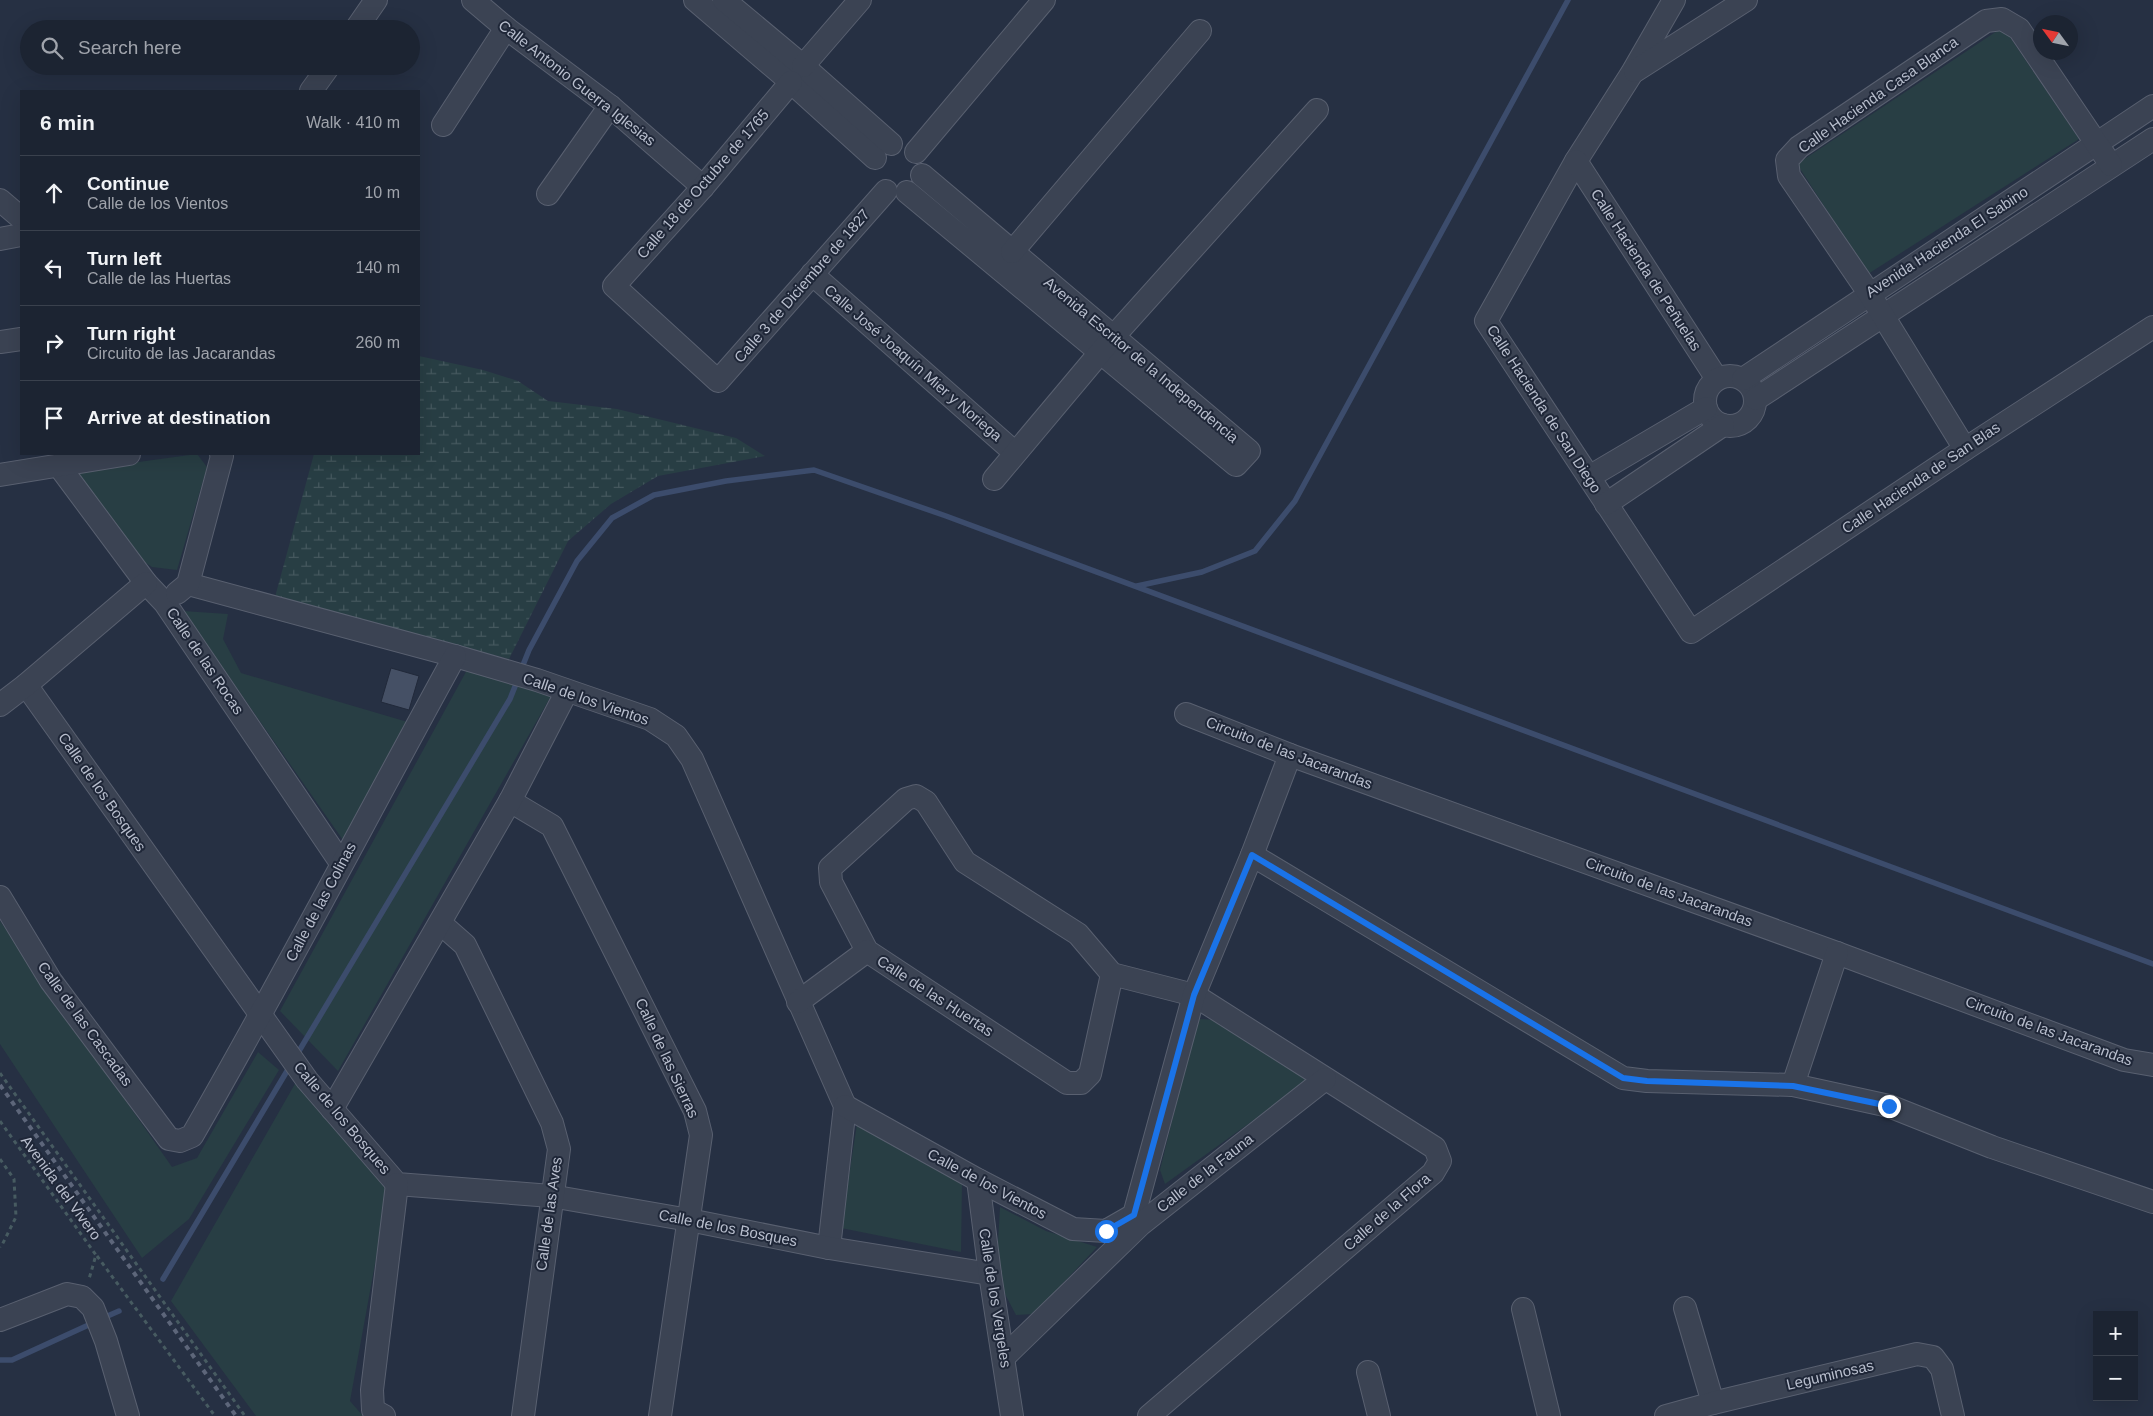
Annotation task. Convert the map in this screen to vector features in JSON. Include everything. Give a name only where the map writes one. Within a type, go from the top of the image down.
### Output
[{"type":"street","points":[[362,20],[376,0]]},
{"type":"street","name":"Calle Antonio Guerra Iglesias","points":[[473,0],[506,28],[610,106],[703,187]]},
{"type":"street","points":[[695,0],[797,74]]},
{"type":"street","points":[[724,0],[797,74],[883,151]]},
{"type":"street","name":"Calle 18 de Octubre de 1765","points":[[718,381],[614,286],[703,187],[860,0]]},
{"type":"street","points":[[916,152],[1044,0]]},
{"type":"street","name":"Calle Hacienda de San Diego","points":[[1674,0],[1632,73],[1576,161],[1486,321],[1691,632]]},
{"type":"street","points":[[1632,73],[1746,0]]},
{"type":"street","name":"Calle Hacienda Casa Blanca","points":[[1965,449],[1882,315],[1789,176],[1787,160],[1799,147],[1986,21],[2002,19],[2019,29],[2111,165]]},
{"type":"street","points":[[442,125],[506,28]]},
{"type":"street","points":[[1012,252],[1200,31]]},
{"type":"street","points":[[312,90],[323,75]]},
{"type":"street","points":[[548,194],[610,106]]},
{"type":"street","name":"Avenida Hacienda El Sabino","points":[[1742,379],[2153,106]]},
{"type":"street","points":[[994,479],[1014,452],[1107,344],[1317,110]]},
{"type":"street","name":"Avenida Hacienda El Sabino","points":[[1756,399],[2153,139]]},
{"type":"street","points":[[900,144],[909,146],[916,152],[921,159],[905,186],[875,180],[872,173],[883,151],[900,144]]},
{"type":"street","name":"Calle Hacienda de Peñuelas","points":[[1576,161],[1717,379]]},
{"type":"street","name":"Avenida Escritor de la Independencia","points":[[905,186],[1012,252],[1107,344],[1236,465],[1248,450],[1107,344],[905,186]]},
{"type":"street","name":"Calle 3 de Diciembre de 1827","points":[[718,381],[812,274],[905,186]]},
{"type":"street","points":[[0,200],[20,217]]},
{"type":"street","points":[[0,239],[20,235]]},
{"type":"street","name":"Calle José Joaquín Mier y Noriega","points":[[812,274],[1014,452]]},
{"type":"street","name":"Calle Hacienda de San Blas","points":[[1691,632],[1965,449],[2153,327]]},
{"type":"street","points":[[0,342],[20,339]]},
{"type":"street","points":[[1734,376],[1742,379],[1749,384],[1756,399],[1753,412],[1743,423],[1737,425],[1723,425],[1712,419],[1706,408],[1706,392],[1717,379],[1734,376]]},
{"type":"street","points":[[1588,477],[1706,408]]},
{"type":"street","points":[[1606,504],[1723,425]]},
{"type":"street","points":[[0,475],[123,455]]},
{"type":"street","points":[[165,603],[188,584],[222,455]]},
{"type":"street","name":"Calle de las Rocas","points":[[59,466],[146,583],[165,603],[341,863]]},
{"type":"street","points":[[0,705],[146,583]]},
{"type":"street","name":"Calle de los Vientos","points":[[188,584],[537,680],[650,719],[676,736],[692,759],[798,1002],[846,1106],[978,1180],[1073,1229],[1106,1231],[1137,1220]]},
{"type":"street","name":"Calle de las Colinas","points":[[180,1141],[192,1136],[261,1016],[341,863],[455,656]]},
{"type":"street","name":"Calle de los Bosques","points":[[26,685],[307,1080],[397,1184],[551,1196],[688,1220],[829,1248],[990,1274]]},
{"type":"street","points":[[332,1109],[510,801],[567,691]]},
{"type":"street","name":"Circuito de las Jacarandas","points":[[1186,714],[1290,755],[1837,953],[2124,1060],[2153,1065]]},
{"type":"street","points":[[1137,1220],[1194,995],[1252,855],[1290,755]]},
{"type":"street","name":"Calle de las Huertas","points":[[916,796],[926,802],[965,862],[1078,934],[1112,974],[1090,1074],[1081,1083],[1066,1083],[866,951],[830,882],[830,868],[906,799],[916,796]]},
{"type":"street","name":"Calle de las Sierras","points":[[510,801],[552,826],[695,1111],[701,1136],[660,1416]]},
{"type":"street","points":[[1252,855],[1623,1078],[1647,1081],[1793,1086],[1889,1106],[1992,1147],[2153,1202]]},
{"type":"street","name":"Calle de las Cascadas","points":[[0,897],[51,981],[169,1139],[180,1141]]},
{"type":"street","name":"Calle de las Aves","points":[[440,923],[465,946],[552,1123],[559,1148],[551,1196],[523,1416]]},
{"type":"street","points":[[798,1002],[866,951]]},
{"type":"street","points":[[1793,1086],[1837,953]]},
{"type":"street","points":[[1112,974],[1194,995]]},
{"type":"street","name":"Calle de la Flora","points":[[1149,1416],[1433,1172],[1440,1161],[1435,1148],[1194,995]]},
{"type":"street","name":"Calle de la Fauna","points":[[1004,1357],[1137,1220],[1325,1078]]},
{"type":"street","points":[[829,1248],[846,1106]]},
{"type":"street","name":"Calle de los Vergeles","points":[[978,1180],[990,1274],[1012,1416]]},
{"type":"street","points":[[384,1416],[373,1410],[372,1390],[397,1184]]},
{"type":"street","points":[[0,1320],[67,1294],[88,1303],[106,1341],[128,1416]]},
{"type":"street","points":[[1523,1308],[1549,1416]]},
{"type":"street","points":[[1685,1308],[1713,1403]]},
{"type":"street","name":"Leguminosas","points":[[1666,1416],[1917,1354],[1933,1357],[1942,1369],[1953,1416]]},
{"type":"street","points":[[1368,1372],[1379,1416]]},
{"type":"path","points":[[0,1073],[245,1416]]},
{"type":"path","name":"Avenida del Vivero","points":[[0,1122],[96,1255],[88,1303]]},
{"type":"path","points":[[0,1159],[14,1179],[16,1216],[0,1247]]},
{"type":"path","points":[[94,1252],[215,1416]]},
{"type":"green space","points":[[2003,27],[2079,139],[1868,274],[1797,164]]},
{"type":"green space","points":[[420,356],[483,370],[518,381],[548,401],[617,409],[736,438],[765,456],[658,476],[611,504],[568,541],[509,659],[275,597],[314,455],[420,455]]},
{"type":"green space","points":[[198,455],[207,467],[177,570],[152,567],[140,559],[72,471]]},
{"type":"green space","points":[[183,611],[228,614],[223,639],[241,673],[411,723],[345,843]]},
{"type":"green space","points":[[467,670],[551,696],[338,1071],[280,1011]]},
{"type":"green space","points":[[0,921],[172,1167],[197,1158],[258,1052],[279,1070],[189,1219],[142,1258],[0,1044]]},
{"type":"green space","points":[[1197,1019],[1221,1020],[1309,1080],[1165,1184],[1160,1170]]},
{"type":"green space","points":[[296,1082],[389,1187],[350,1401],[363,1416],[256,1416],[171,1301]]},
{"type":"green space","points":[[857,1124],[962,1182],[961,1252],[841,1228]]},
{"type":"green space","points":[[1000,1207],[1046,1231],[1097,1247],[1034,1314],[1016,1315],[996,1277]]},
{"type":"building","points":[[391,668],[419,676],[409,710],[381,702]]},
{"type":"waterway","points":[[1137,586],[1202,572],[1255,551],[1295,501],[1568,0]]},
{"type":"waterway","points":[[521,670],[529,650],[577,561],[612,518],[654,495],[726,481],[814,470],[946,516],[2153,964]]},
{"type":"waterway","points":[[296,1056],[510,699],[518,679]]},
{"type":"waterway","points":[[163,1279],[290,1066]]},
{"type":"waterway","points":[[103,1318],[119,1311]]},
{"type":"waterway","points":[[0,1360],[12,1360],[95,1322]]},
{"type":"railway","points":[[0,1085],[236,1416]]},
{"type":"route","points":[[1106,1231],[1134,1215],[1194,995],[1252,855],[1623,1078],[1647,1081],[1793,1086],[1889,1106]]}]
